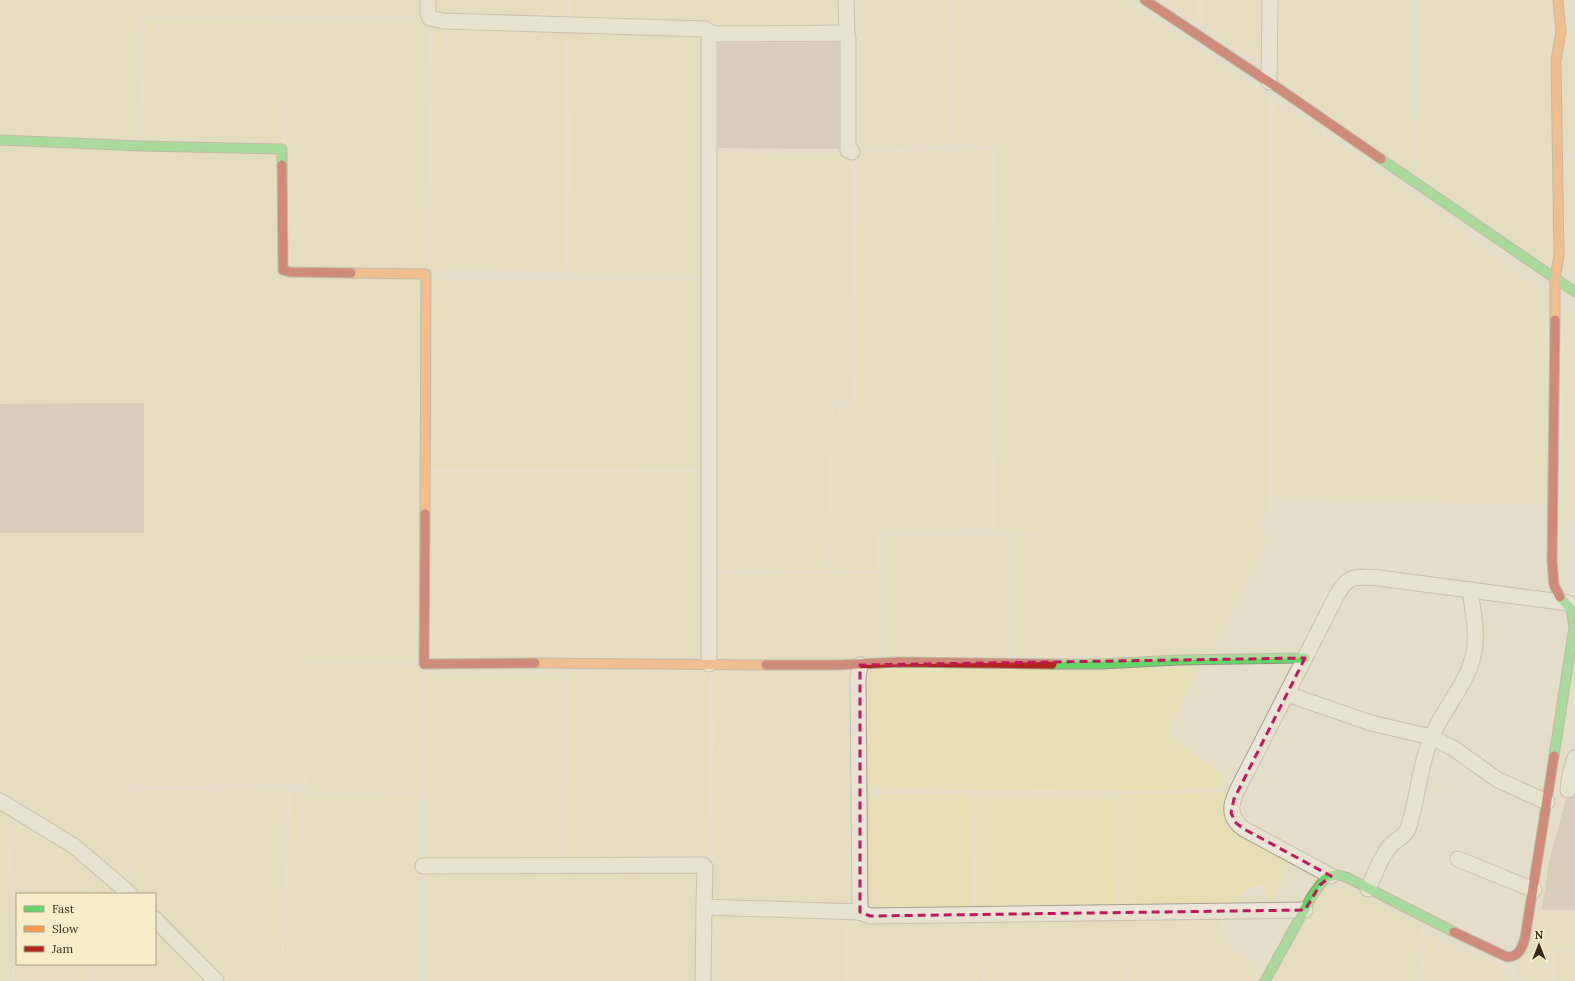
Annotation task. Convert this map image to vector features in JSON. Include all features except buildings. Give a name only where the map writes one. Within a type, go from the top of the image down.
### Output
[{"type":"street","points":[[428,0],[428,13],[430,18],[443,21],[705,28],[711,33],[844,33],[847,36]]},
{"type":"street","points":[[846,0],[848,40],[848,150],[852,152]]},
{"type":"street","points":[[1145,0],[1269,82],[1575,292]]},
{"type":"street","points":[[1269,82],[1270,0]]},
{"type":"street","points":[[1265,981],[1304,910],[1320,885],[1325,879],[1331,876],[1338,875],[1346,877],[1503,956],[1511,958],[1515,956],[1521,950],[1525,938],[1534,890],[1574,627],[1573,609],[1556,591],[1552,561],[1555,278],[1559,255],[1556,61],[1561,31],[1558,0]]},
{"type":"street","points":[[709,664],[709,38],[711,33]]},
{"type":"street","points":[[0,140],[142,146],[282,149],[283,270],[290,272],[426,274],[424,664],[535,663],[860,665],[899,662],[1101,664],[1179,660],[1305,658]]},
{"type":"street","points":[[1331,876],[1236,823],[1231,813],[1234,799],[1305,658],[1346,581],[1352,578],[1379,578],[1568,603]]},
{"type":"street","points":[[1368,889],[1385,852],[1390,846],[1406,834],[1422,766],[1431,737],[1456,694],[1472,660],[1475,643],[1470,590]]},
{"type":"street","points":[[860,665],[858,678],[860,912]]},
{"type":"street","points":[[1287,694],[1371,723],[1431,737],[1453,748],[1498,780],[1547,802]]},
{"type":"street","points":[[1568,790],[1570,774],[1575,758]]},
{"type":"street","points":[[0,801],[74,846],[129,893]]},
{"type":"street","points":[[1458,859],[1534,890]]},
{"type":"street","points":[[424,866],[703,865],[705,866],[703,981]]},
{"type":"street","points":[[704,907],[860,912],[870,916],[1304,910]]},
{"type":"street","points":[[156,920],[216,981]]},
{"type":"highlighted area","points":[[1305,658],[1234,799],[1231,813],[1236,823],[1244,829],[1331,876],[1320,885],[1305,910],[870,916],[860,912],[860,665]]},
{"type":"shaded area","points":[[0,0],[141,0],[137,139],[0,135]]},
{"type":"shaded area","points":[[146,0],[423,0],[423,16],[145,15]]},
{"type":"shaded area","points":[[433,0],[564,0],[564,15],[433,12]]},
{"type":"shaded area","points":[[570,0],[708,0],[709,21],[570,18]]},
{"type":"shaded area","points":[[712,0],[839,0],[840,27],[722,25],[713,23]]},
{"type":"shaded area","points":[[853,0],[948,0],[947,145],[855,146]]},
{"type":"shaded area","points":[[953,0],[1123,0],[1270,98],[1270,511],[1254,532],[994,532],[999,146],[952,142]]},
{"type":"shaded area","points":[[1166,0],[1198,0],[1197,21]]},
{"type":"shaded area","points":[[1202,0],[1265,0],[1264,64],[1202,22]]},
{"type":"shaded area","points":[[1276,0],[1411,0],[1413,160],[1411,173],[1274,75]]},
{"type":"shaded area","points":[[1419,0],[1551,0],[1553,269],[1420,177]]},
{"type":"shaded area","points":[[145,19],[281,20],[282,143],[143,138]]},
{"type":"shaded area","points":[[284,20],[425,22],[427,106],[425,271],[287,270]]},
{"type":"shaded area","points":[[433,27],[566,32],[565,271],[430,269]]},
{"type":"shaded area","points":[[1575,28],[1575,153],[1562,153],[1566,33]]},
{"type":"shaded area","points":[[569,32],[704,36],[704,275],[572,275]]},
{"type":"shaded area","points":[[1275,103],[1399,186],[1543,292],[1545,504],[1277,499]]},
{"type":"shaded area","points":[[0,144],[281,152],[277,273],[424,276],[422,661],[306,661],[305,784],[130,785],[128,884],[73,839],[0,792]]},
{"type":"shaded area","points":[[989,150],[989,529],[878,530],[878,571],[831,570],[834,409],[857,405],[855,356],[858,153]]},
{"type":"shaded area","points":[[714,153],[850,155],[849,400],[831,401],[828,571],[715,569]]},
{"type":"shaded area","points":[[1565,158],[1575,158],[1575,272],[1566,274]]},
{"type":"shaded area","points":[[430,280],[703,281],[704,468],[429,468]]},
{"type":"shaded area","points":[[1565,311],[1575,315],[1575,521],[1560,520]]},
{"type":"shaded area","points":[[428,471],[705,472],[704,656],[429,657]]},
{"type":"shaded area","points":[[1271,533],[1209,657],[1013,656],[1011,540],[1017,535]]},
{"type":"shaded area","points":[[1007,536],[1007,657],[885,657],[885,537]]},
{"type":"shaded area","points":[[716,574],[879,574],[879,659],[716,661]]},
{"type":"shaded area","points":[[308,664],[421,666],[421,793],[309,791]]},
{"type":"shaded area","points":[[874,668],[1197,668],[1167,735],[1221,773],[1221,787],[1154,791],[864,788],[863,673]]},
{"type":"shaded area","points":[[715,670],[855,673],[856,909],[710,903]]},
{"type":"shaded area","points":[[568,672],[710,672],[709,862],[566,861]]},
{"type":"shaded area","points":[[427,674],[562,674],[562,862],[427,863]]},
{"type":"shaded area","points":[[133,790],[285,790],[280,981],[226,981],[156,910],[156,893],[139,893],[131,884]]},
{"type":"shaded area","points":[[291,791],[311,795],[420,795],[420,981],[283,981]]},
{"type":"shaded area","points":[[1226,792],[1226,813],[1290,858],[1274,901],[1265,895],[1265,887],[1259,885],[1243,891],[1236,908],[1119,904],[1117,795]]},
{"type":"shaded area","points":[[864,795],[971,795],[971,909],[866,910]]},
{"type":"shaded area","points":[[974,796],[1115,796],[1117,905],[976,908]]},
{"type":"shaded area","points":[[0,810],[7,814],[12,981],[0,981]]},
{"type":"shaded area","points":[[13,819],[56,842],[88,865],[88,893],[16,893],[16,965],[89,965],[90,981],[16,981]]},
{"type":"shaded area","points":[[699,868],[699,981],[428,981],[428,869]]},
{"type":"shaded area","points":[[92,869],[116,893],[93,893]]},
{"type":"shaded area","points":[[1335,884],[1422,926],[1417,981],[1272,981],[1322,888]]},
{"type":"shaded area","points":[[1538,912],[1575,913],[1575,950],[1552,950],[1548,960],[1525,977],[1521,977],[1517,972]]},
{"type":"shaded area","points":[[708,913],[846,915],[846,981],[708,981]]},
{"type":"shaded area","points":[[1129,916],[1128,981],[988,981],[988,918]]},
{"type":"shaded area","points":[[1131,916],[1220,916],[1223,937],[1236,954],[1254,961],[1258,973],[1254,981],[1130,981]]},
{"type":"shaded area","points":[[983,919],[982,981],[848,981],[848,923]]},
{"type":"shaded area","points":[[156,933],[204,981],[94,981],[94,965],[156,965]]},
{"type":"shaded area","points":[[1426,934],[1507,970],[1509,981],[1423,981]]},
{"type":"shaded area","points":[[1554,953],[1575,953],[1575,981],[1555,981]]},
{"type":"shaded area","points":[[1545,967],[1551,981],[1524,981]]},
{"type":"traffic: fast","points":[[0,140],[142,146],[282,149],[282,165]]},
{"type":"traffic: fast","points":[[1381,159],[1575,292]]},
{"type":"traffic: fast","points":[[1554,756],[1574,627],[1571,609],[1560,597]]},
{"type":"traffic: fast","points":[[1052,664],[1305,658]]},
{"type":"traffic: fast","points":[[1265,981],[1312,896],[1325,879],[1331,876],[1338,875],[1346,877],[1454,932]]},
{"type":"traffic: slow","points":[[1555,320],[1555,278],[1559,255],[1556,61],[1561,31],[1558,0]]},
{"type":"traffic: slow","points":[[351,273],[426,274],[425,514]]},
{"type":"traffic: slow","points":[[535,663],[766,665]]},
{"type":"traffic: jam","points":[[1145,0],[1281,90],[1381,159]]},
{"type":"traffic: jam","points":[[282,165],[283,270],[290,272],[351,273]]},
{"type":"traffic: jam","points":[[1555,320],[1552,561],[1554,585],[1560,597]]},
{"type":"traffic: jam","points":[[425,514],[424,664],[535,663]]},
{"type":"traffic: jam","points":[[766,665],[837,665],[899,662],[1052,664]]},
{"type":"traffic: jam","points":[[1454,932],[1507,957],[1517,954],[1521,948],[1525,938],[1554,756]]}]
